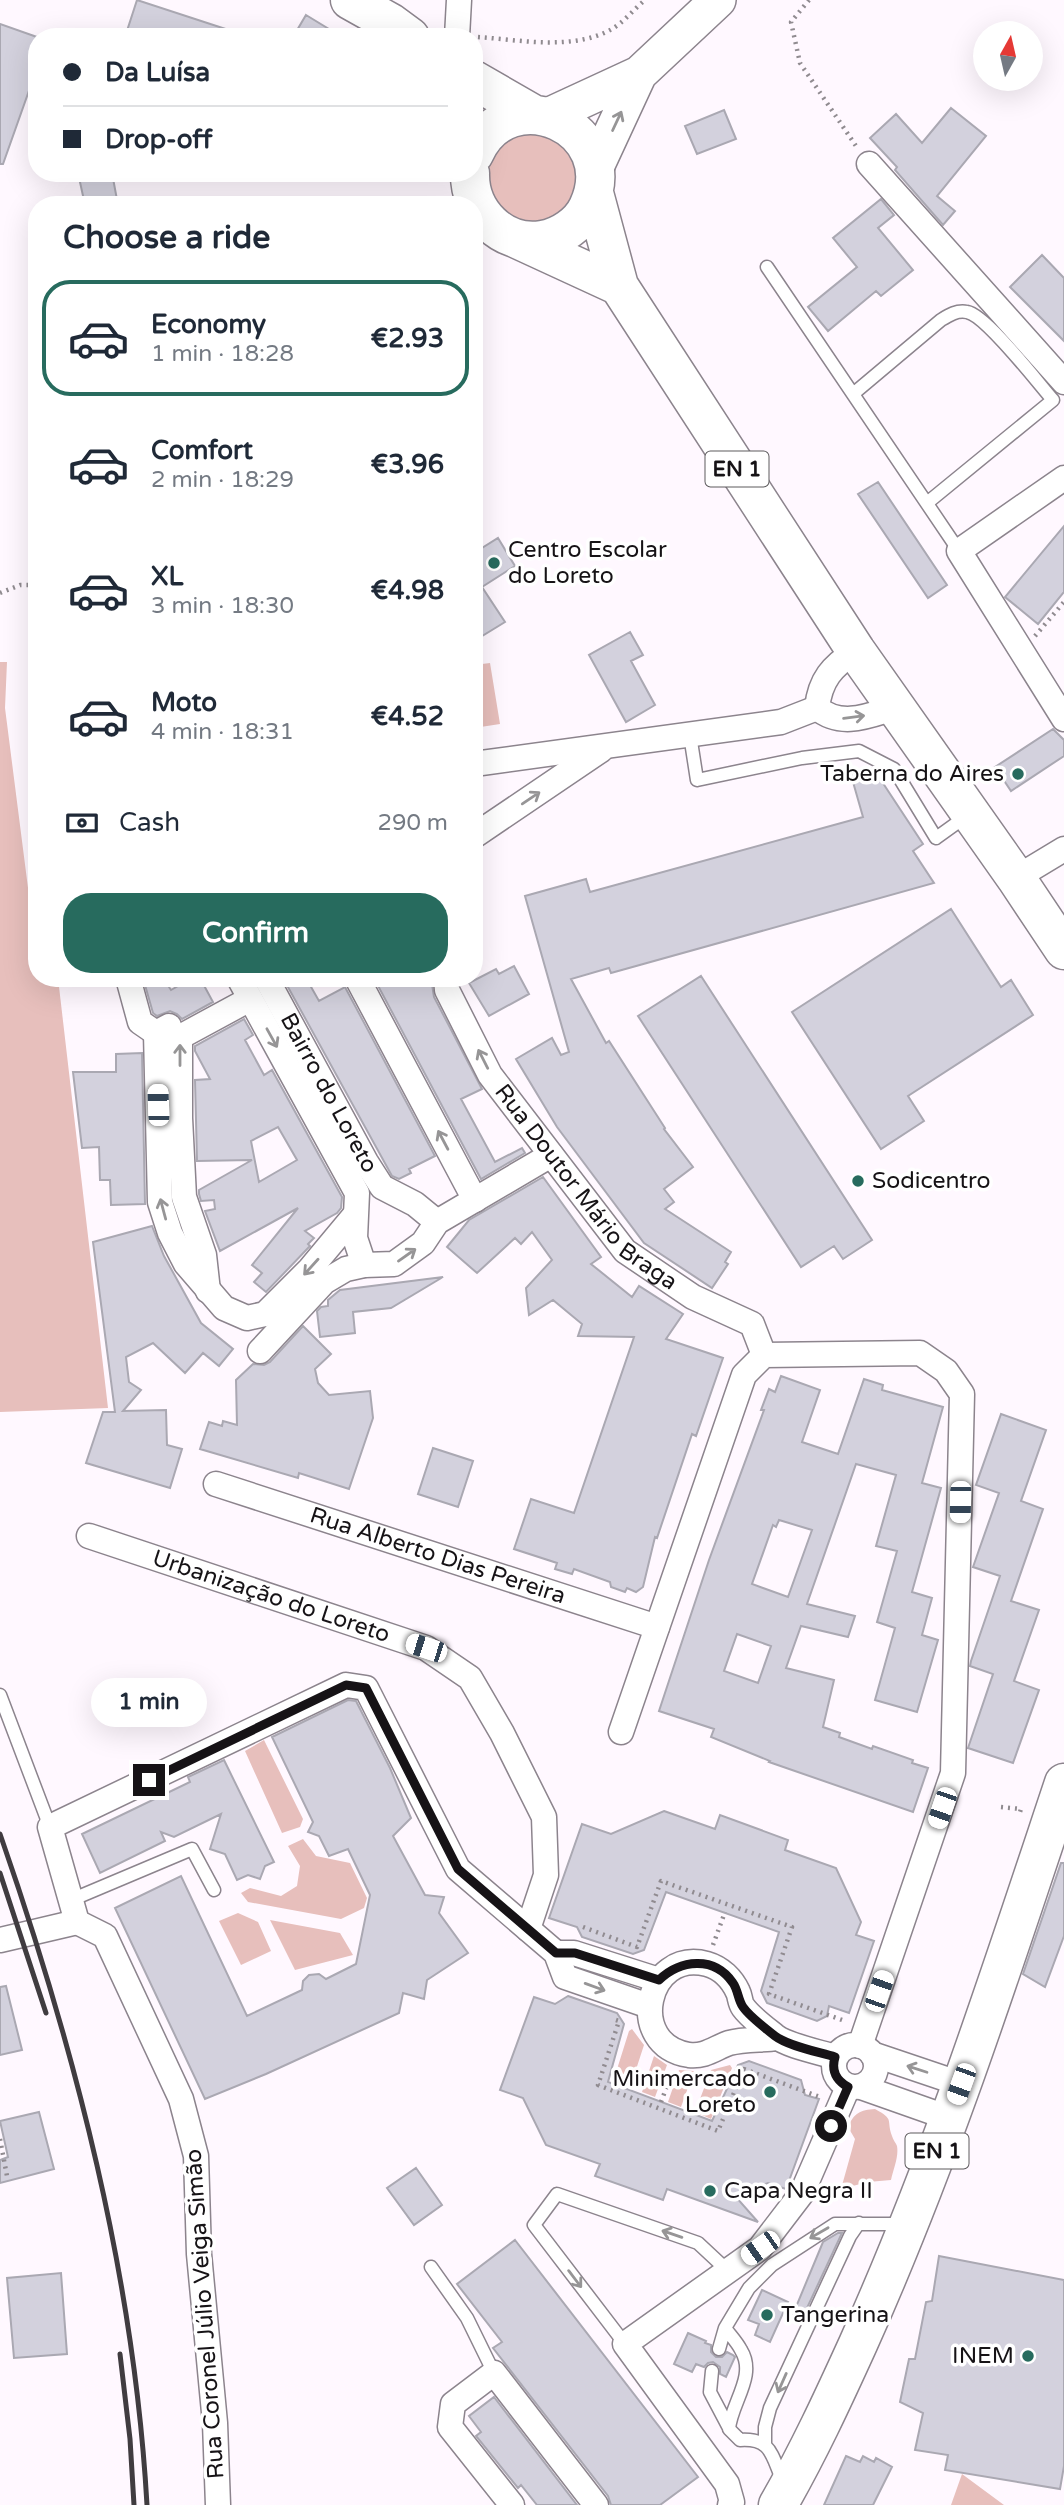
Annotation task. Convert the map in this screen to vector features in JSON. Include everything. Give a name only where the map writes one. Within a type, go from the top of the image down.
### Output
[{"type":"main road","points":[[351,0],[398,28]]},
{"type":"main road","points":[[483,139],[493,128],[512,118],[540,115],[639,74],[718,0]]},
{"type":"main road","points":[[517,239],[542,240],[565,232],[583,216],[639,74]]},
{"type":"main road","name":"EN 1","points":[[483,85],[540,115],[570,127],[587,145],[620,286],[894,708],[1016,878],[1064,950]]},
{"type":"main road","points":[[483,216],[495,229],[620,286]]},
{"type":"main road","name":"EN 1","points":[[783,2497],[831,2402],[909,2224],[955,2101],[1064,1783]]},
{"type":"street","points":[[457,28],[459,0]]},
{"type":"street","points":[[869,164],[1064,382]]},
{"type":"street","points":[[1064,478],[959,551],[1064,719]]},
{"type":"street","points":[[817,708],[818,693],[829,670],[856,651]]},
{"type":"street","points":[[817,708],[838,719],[856,719],[894,708]]},
{"type":"street","points":[[483,763],[781,722],[817,708]]},
{"type":"street","points":[[483,830],[606,747]]},
{"type":"street","points":[[1016,878],[1064,849]]},
{"type":"street","points":[[130,987],[140,1022],[156,1033]]},
{"type":"street","points":[[156,1033],[244,987]]},
{"type":"street","name":"Bairro do Loreto","points":[[208,1291],[204,1255],[184,1197],[180,1037],[244,987],[357,1193],[355,1238],[364,1265]]},
{"type":"street","name":"Bairro do Loreto","points":[[272,987],[382,1187],[415,1204],[437,1222]]},
{"type":"street","points":[[362,987],[475,1200]]},
{"type":"street","name":"Rua Doutor Mário Braga","points":[[447,987],[490,1075],[625,1251],[693,1297],[752,1324],[764,1355]]},
{"type":"street","points":[[156,1033],[160,1202],[170,1234],[186,1264],[224,1308],[247,1318],[265,1314],[310,1269],[355,1215]]},
{"type":"street","points":[[260,1351],[324,1282],[346,1269],[364,1265],[394,1264],[423,1243],[437,1222],[551,1154]]},
{"type":"street","points":[[621,1732],[744,1375],[764,1355],[920,1353],[946,1371],[962,1394],[953,1773],[866,2050],[876,2066],[875,2073],[872,2079],[855,2087],[802,2193],[760,2248],[625,2344],[727,2484],[732,2502],[730,2505]]},
{"type":"street","name":"Rua Alberto Dias Pereira","points":[[216,1484],[657,1627]]},
{"type":"street","name":"Urbanização do Loreto","points":[[89,1536],[426,1648],[470,1678],[502,1733],[544,1817],[546,1875],[528,1929]]},
{"type":"street","points":[[0,1940],[74,1911],[50,1827],[346,1685],[366,1688],[458,1869],[556,1953],[565,1977],[649,2006]]},
{"type":"street","name":"Rua Coronel Júlio Veiga Simão","points":[[74,1911],[105,1936],[181,2098],[191,2133],[197,2170],[199,2254],[215,2423],[218,2505]]},
{"type":"street","points":[[556,1953],[575,1953],[659,1980]]},
{"type":"street","points":[[777,2038],[742,2006],[732,1981],[720,1970],[707,1964],[681,1965],[669,1970],[652,1991],[650,2019],[656,2033],[666,2045],[679,2053],[705,2054],[729,2043],[777,2038],[835,2057]]},
{"type":"street","points":[[845,2047],[866,2050],[955,2101],[855,2087],[837,2078],[833,2064],[835,2057],[845,2047]]},
{"type":"street","points":[[513,2505],[450,2427],[453,2404],[494,2373],[596,2505]]},
{"type":"lane","points":[[767,267],[959,551]]},
{"type":"lane","points":[[853,394],[941,320],[957,312],[967,312],[983,320],[1053,400],[927,503]]},
{"type":"lane","points":[[690,735],[697,780],[803,758],[859,751],[894,769],[936,838],[970,814]]},
{"type":"lane","points":[[0,1695],[50,1827]]},
{"type":"lane","points":[[74,1911],[192,1849],[214,1890]]},
{"type":"lane","points":[[625,2344],[534,2225],[557,2194],[698,2244],[728,2271]]},
{"type":"lane","points":[[783,2497],[765,2443],[765,2427],[771,2408],[850,2236],[859,2223]]},
{"type":"lane","points":[[719,2349],[725,2328],[749,2288],[772,2265],[835,2224],[909,2224]]},
{"type":"lane","points":[[431,2267],[467,2318],[494,2373]]},
{"type":"lane","points":[[725,2328],[743,2352],[746,2364],[745,2382],[730,2416],[729,2429]]},
{"type":"lane","points":[[712,2371],[710,2392],[729,2429],[740,2440],[756,2439],[765,2443]]},
{"type":"path","points":[[483,38],[554,42],[591,37],[614,28],[645,0]]},
{"type":"path","points":[[809,0],[791,22],[800,63],[869,164]]},
{"type":"path","points":[[0,593],[20,585],[28,585]]},
{"type":"path","points":[[1022,652],[1064,602]]},
{"type":"path","points":[[1001,1807],[1017,1807]]},
{"type":"path","points":[[583,1927],[637,1947],[661,1881],[792,1927],[769,1994],[827,2014]]},
{"type":"path","points":[[707,1964],[725,1912]]},
{"type":"path","points":[[608,2017],[619,2021],[598,2085],[718,2131],[744,2069],[802,2090]]},
{"type":"path","points":[[661,2102],[679,2053]]},
{"type":"path","points":[[0,2139],[8,2176]]},
{"type":"shaded area","points":[[524,126],[570,140],[584,187],[552,223],[519,225],[485,190],[486,157]]},
{"type":"shaded area","points":[[0,662],[7,662],[5,708],[28,888],[28,987],[59,987],[108,1408],[0,1412]]},
{"type":"shaded area","points":[[490,663],[500,724],[483,727],[483,664]]},
{"type":"shaded area","points":[[264,1740],[303,1819],[300,1827],[282,1833],[245,1751]]},
{"type":"shaded area","points":[[303,1839],[316,1856],[350,1863],[367,1898],[364,1908],[341,1919],[248,1902],[241,1893],[250,1888],[281,1896],[297,1886],[300,1866],[288,1846]]},
{"type":"shaded area","points":[[238,1913],[258,1922],[271,1951],[241,1965],[219,1921]]},
{"type":"shaded area","points":[[270,1920],[340,1933],[353,1955],[295,1970]]},
{"type":"shaded area","points":[[632,2029],[644,2045],[630,2088],[613,2082],[629,2031]]},
{"type":"shaded area","points":[[654,2056],[667,2065],[655,2097],[642,2092]]},
{"type":"shaded area","points":[[730,2065],[732,2068],[711,2119],[695,2112],[711,2070]]},
{"type":"shaded area","points":[[679,2070],[694,2071],[681,2107],[668,2102]]},
{"type":"shaded area","points":[[875,2109],[888,2118],[897,2146],[897,2159],[891,2180],[868,2182],[841,2189],[855,2139],[848,2127],[858,2113]]},
{"type":"shaded area","points":[[962,2474],[1004,2505],[951,2505]]},
{"type":"building","points":[[137,0],[223,28],[128,28]]},
{"type":"building","points":[[306,15],[327,28],[298,28]]},
{"type":"building","points":[[0,24],[28,34],[28,93],[3,164],[0,164]]},
{"type":"building","points":[[951,108],[986,136],[937,196],[955,211],[943,225],[870,138],[896,114],[922,143]]},
{"type":"building","points":[[724,110],[736,139],[697,154],[685,126]]},
{"type":"building","points":[[80,182],[114,182],[116,196],[83,196]]},
{"type":"building","points":[[881,199],[894,215],[878,228],[913,270],[881,296],[876,291],[828,331],[808,307],[857,267],[833,238]]},
{"type":"building","points":[[1042,255],[1064,278],[1064,341],[1010,287]]},
{"type":"building","points":[[878,482],[947,585],[928,598],[858,494]]},
{"type":"building","points":[[1064,526],[1064,592],[1038,624],[1005,597]]},
{"type":"building","points":[[498,538],[515,566],[483,586],[483,547]]},
{"type":"building","points":[[483,589],[505,622],[483,635]]},
{"type":"building","points":[[630,632],[643,655],[631,661],[655,705],[626,722],[589,655]]},
{"type":"building","points":[[1053,729],[1064,740],[1064,756],[1011,791],[995,767]]},
{"type":"building","points":[[873,768],[923,844],[913,851],[934,883],[611,973],[609,968],[571,979],[606,1043],[609,1041],[664,1129],[693,1167],[664,1189],[674,1202],[665,1209],[731,1252],[725,1262],[728,1264],[712,1288],[644,1243],[557,1127],[516,1059],[552,1038],[561,1055],[569,1052],[525,896],[586,879],[590,892],[863,817],[851,775]]},
{"type":"building","points":[[951,909],[1001,987],[1011,980],[1033,1015],[908,1096],[924,1121],[881,1149],[792,1012]]},
{"type":"building","points":[[514,966],[529,994],[489,1016],[471,987],[483,987],[483,976],[496,969],[499,974]]},
{"type":"building","points":[[701,976],[872,1240],[843,1259],[834,1246],[801,1267],[638,1016]]},
{"type":"building","points":[[146,987],[169,987],[171,990],[176,987],[205,987],[213,1002],[182,1019],[170,1011],[157,1016],[153,1013]]},
{"type":"building","points":[[288,987],[311,987],[319,1001],[345,987],[435,1156],[409,1169],[411,1173],[399,1179],[392,1176]]},
{"type":"building","points":[[379,987],[432,987],[434,997],[482,1089],[461,1099],[495,1162],[522,1148],[525,1153],[481,1179]]},
{"type":"building","points":[[244,1019],[253,1035],[245,1040],[264,1075],[272,1070],[342,1197],[341,1208],[337,1213],[305,1231],[314,1238],[308,1244],[310,1246],[266,1292],[254,1282],[262,1273],[252,1265],[298,1208],[220,1251],[205,1211],[215,1209],[214,1200],[201,1201],[199,1190],[252,1160],[197,1161],[195,1080],[210,1079],[195,1046]],"holes":[[[278,1127],[297,1160],[259,1182],[251,1141]]]},
{"type":"building","points":[[142,1053],[145,1204],[111,1205],[110,1180],[100,1180],[99,1147],[82,1148],[73,1072],[116,1072],[116,1054]]},
{"type":"building","points":[[543,1177],[601,1257],[591,1264],[632,1297],[639,1286],[683,1314],[666,1339],[723,1358],[696,1436],[692,1434],[657,1538],[655,1537],[643,1587],[636,1592],[627,1588],[625,1592],[611,1587],[610,1582],[574,1569],[572,1574],[555,1569],[557,1563],[514,1549],[531,1499],[574,1513],[634,1337],[578,1336],[582,1324],[553,1300],[529,1315],[526,1288],[552,1260],[532,1232],[521,1244],[515,1238],[477,1273],[447,1247],[469,1220]]},
{"type":"building","points":[[152,1226],[164,1256],[201,1323],[233,1349],[219,1366],[203,1353],[185,1373],[153,1343],[126,1357],[129,1382],[141,1390],[123,1411],[166,1410],[167,1445],[182,1449],[170,1488],[86,1463],[103,1412],[115,1412],[93,1242]]},
{"type":"building","points":[[443,1277],[391,1308],[353,1312],[355,1333],[320,1337],[317,1311],[328,1306],[328,1300],[340,1290]]},
{"type":"building","points":[[303,1326],[331,1354],[315,1369],[318,1383],[329,1395],[370,1391],[373,1418],[349,1489],[299,1473],[298,1478],[200,1449],[209,1422],[222,1426],[223,1421],[237,1425],[236,1380],[253,1364],[264,1365],[270,1362]]},
{"type":"building","points":[[781,1376],[820,1390],[802,1442],[838,1454],[864,1379],[883,1385],[882,1390],[943,1407],[922,1483],[941,1488],[912,1592],[932,1598],[922,1635],[938,1640],[917,1712],[875,1700],[895,1628],[877,1622],[897,1551],[876,1546],[896,1475],[856,1464],[807,1604],[855,1616],[848,1637],[801,1626],[786,1668],[834,1680],[823,1727],[840,1733],[839,1737],[872,1749],[873,1746],[928,1768],[913,1812],[769,1762],[711,1737],[714,1729],[659,1711],[709,1560],[764,1410],[761,1410],[769,1389],[775,1392]],"holes":[[[779,1520],[812,1530],[788,1597],[752,1584],[773,1525],[776,1527]],[[737,1634],[771,1646],[758,1683],[724,1671]]]},
{"type":"building","points":[[1001,1414],[1046,1430],[1021,1501],[1043,1509],[1011,1601],[1039,1610],[1014,1681],[1039,1690],[1013,1763],[968,1748],[993,1674],[970,1666],[1000,1576],[973,1567],[999,1493],[976,1485]]},
{"type":"building","points":[[433,1448],[473,1461],[458,1507],[418,1494]]},
{"type":"building","points":[[348,1700],[356,1701],[390,1768],[411,1818],[393,1836],[425,1895],[444,1897],[439,1913],[468,1953],[427,1980],[424,1999],[403,1993],[399,2013],[205,2099],[115,1908],[181,1876],[247,2016],[302,1990],[303,1981],[309,1975],[319,1974],[326,1979],[356,1964],[370,1895],[348,1849],[329,1856],[319,1836],[308,1832],[313,1822],[272,1737]]},
{"type":"building","points":[[224,1760],[274,1862],[265,1866],[260,1879],[248,1875],[237,1880],[225,1854],[210,1849],[221,1814],[174,1837],[161,1832],[165,1841],[100,1873],[82,1834],[190,1782],[188,1777]]},
{"type":"building","points":[[664,1811],[715,1829],[720,1815],[788,1840],[785,1850],[836,1868],[861,1922],[856,1935],[874,1941],[849,2013],[829,2006],[827,2016],[817,2021],[767,2003],[761,1991],[779,1932],[666,1892],[644,1950],[633,1954],[582,1937],[577,1927],[549,1918],[582,1824],[611,1834]]},
{"type":"building","points":[[1061,1863],[1064,1863],[1064,1936],[1045,1987],[1023,1974]]},
{"type":"building","points":[[6,1986],[22,2050],[0,2055],[0,1987]]},
{"type":"building","points":[[568,1996],[617,2013],[624,2024],[608,2082],[712,2121],[738,2065],[749,2061],[801,2080],[805,2095],[819,2099],[786,2189],[768,2183],[735,2196],[758,2222],[667,2189],[663,2200],[595,2176],[600,2164],[546,2145],[523,2098],[500,2090],[534,1997],[555,2004]]},
{"type":"building","points":[[39,2112],[54,2169],[0,2183],[0,2160],[8,2157],[0,2121]]},
{"type":"building","points":[[416,2168],[442,2205],[414,2225],[387,2188]]},
{"type":"building","points":[[842,2233],[800,2323],[791,2319],[823,2242]]},
{"type":"building","points":[[515,2240],[698,2477],[660,2505],[611,2505],[608,2496],[493,2348],[502,2342],[457,2284]]},
{"type":"building","points":[[939,2256],[1064,2280],[1064,2466],[1060,2489],[945,2470],[948,2455],[915,2450],[923,2413],[900,2402],[909,2359],[915,2359],[926,2302],[932,2301]]},
{"type":"building","points":[[61,2273],[67,2354],[14,2358],[7,2278]]},
{"type":"building","name":"Tangerina","points":[[762,2290],[788,2302],[770,2342],[755,2335],[759,2324],[748,2320]]},
{"type":"building","points":[[688,2333],[711,2345],[711,2352],[716,2357],[722,2357],[727,2352],[735,2357],[726,2377],[720,2374],[720,2367],[713,2362],[704,2367],[696,2364],[692,2372],[674,2364]]},
{"type":"building","points":[[494,2397],[577,2505],[537,2505],[521,2485],[518,2488],[476,2436],[481,2432],[469,2416]]},
{"type":"building","points":[[846,2456],[860,2462],[863,2456],[874,2462],[876,2458],[892,2467],[873,2505],[824,2505]]},
{"type":"railway","points":[[0,1834],[53,1997],[97,2164],[129,2334],[147,2505]]},
{"type":"railway","points":[[0,1873],[46,2013]]},
{"type":"railway","points":[[120,2354],[130,2439],[134,2505]]},
{"type":"place","name":"Centro Escolar do Loreto","points":[[494,563]]},
{"type":"place","name":"Taberna do Aires","points":[[1018,774]]},
{"type":"place","name":"Sodicentro","points":[[858,1181]]},
{"type":"place","name":"Minimercado Loreto","points":[[770,2092]]},
{"type":"place","name":"Capa Negra II","points":[[710,2191]]},
{"type":"place","name":"Tangerina","points":[[767,2315]]},
{"type":"place","name":"INEM","points":[[1028,2356]]},
{"type":"route","points":[[149,1780],[346,1685],[366,1688],[458,1869],[556,1953],[575,1953],[659,1980],[669,1970],[681,1965],[707,1964],[720,1970],[732,1981],[742,2006],[777,2038],[835,2057],[834,2072],[848,2087],[831,2126]]}]
